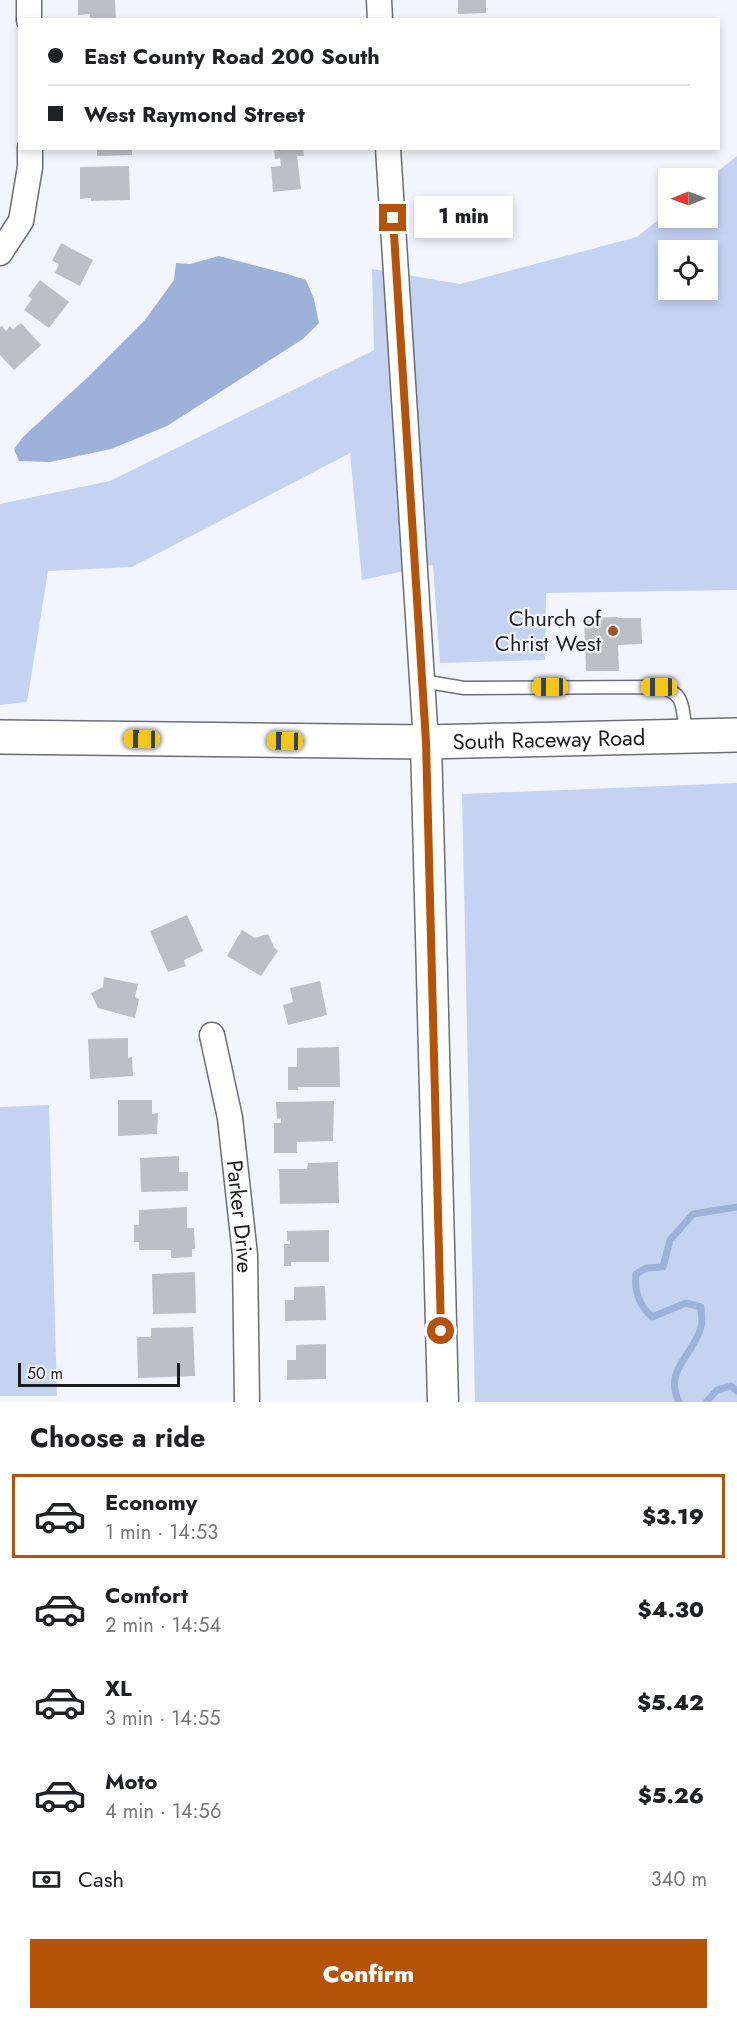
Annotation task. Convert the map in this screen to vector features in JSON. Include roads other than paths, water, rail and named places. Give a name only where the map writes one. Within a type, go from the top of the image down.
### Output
[{"type":"main road","name":"South Raceway Road","points":[[0,737],[426,742],[737,735]]},
{"type":"street","points":[[29,0],[29,18]]},
{"type":"street","points":[[379,0],[380,18]]},
{"type":"street","points":[[0,253],[21,221],[30,167],[30,150]]},
{"type":"street","points":[[388,150],[426,742],[443,1402]]},
{"type":"street","name":"Parker Drive","points":[[212,1035],[230,1118],[245,1255],[247,1402]]},
{"type":"lane","points":[[422,681],[464,688],[659,687],[672,690],[680,698],[686,736]]},
{"type":"waterway","points":[[679,1402],[675,1391],[677,1372],[701,1327],[701,1307],[686,1303],[652,1317],[638,1298],[636,1274],[646,1268],[663,1267],[670,1240],[693,1214],[737,1207]]},
{"type":"waterway","points":[[706,1402],[717,1390],[731,1386],[737,1391]]},
{"type":"place","name":"Church of Christ West","points":[[613,631]]}]
